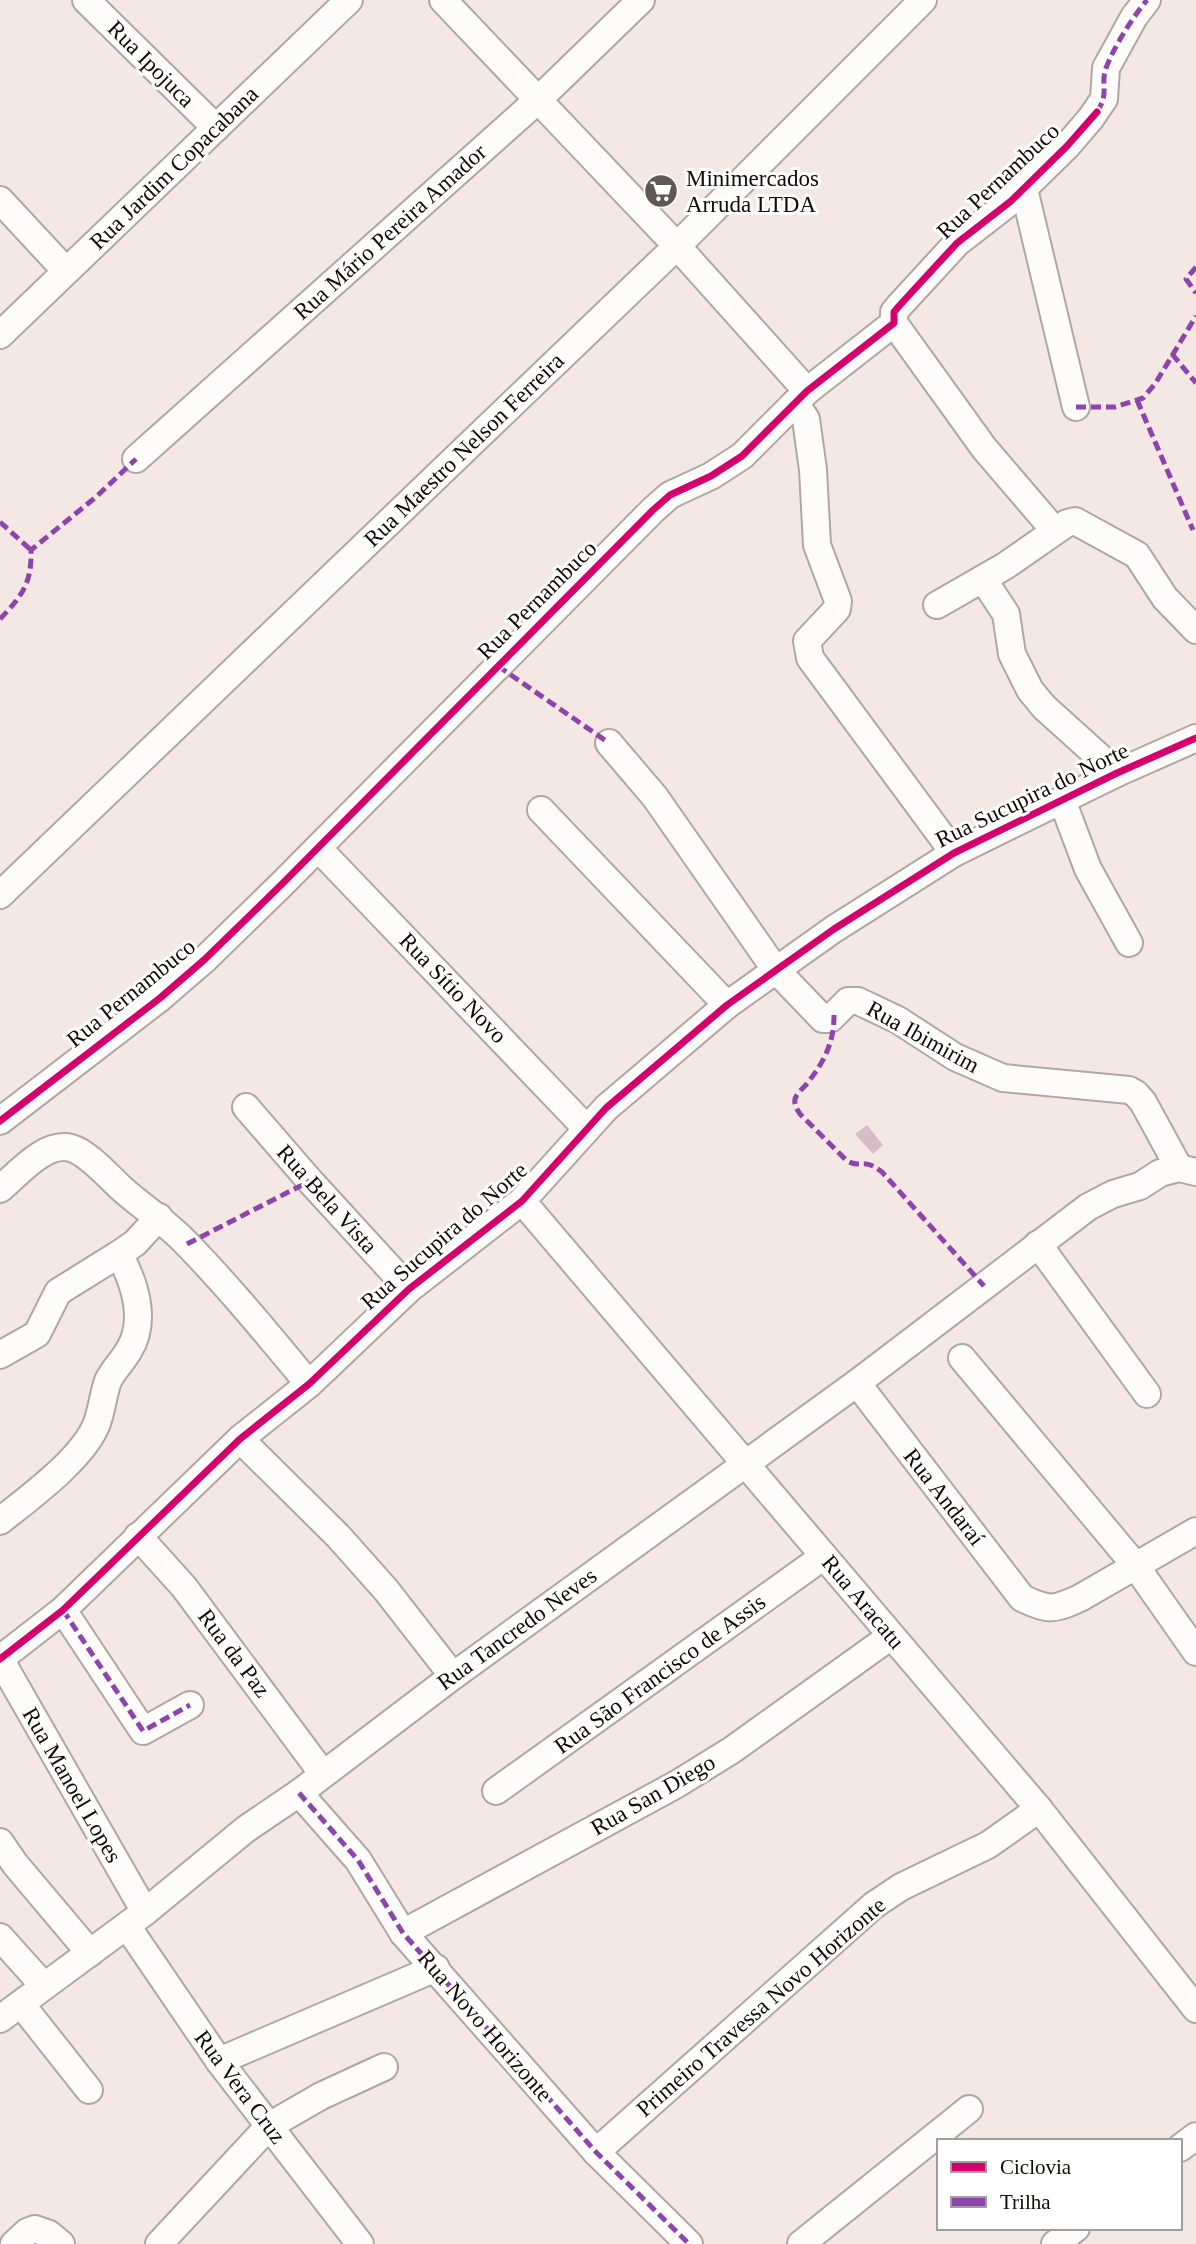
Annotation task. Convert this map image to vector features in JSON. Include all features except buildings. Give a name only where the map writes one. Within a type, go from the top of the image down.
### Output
[{"type":"street","name":"Rua Jardim Copacabana","points":[[0,335],[349,0]]},
{"type":"street","points":[[443,0],[677,246],[801,397],[813,470],[817,545],[838,597],[837,609],[807,641],[810,658],[954,853]]},
{"type":"street","name":"Rua Mário Pereira Amador","points":[[136,459],[539,99],[641,0]]},
{"type":"street","name":"Rua Maestro Nelson Ferreira","points":[[0,895],[677,246],[923,0]]},
{"type":"street","name":"Rua Pernambuco","points":[[0,1121],[160,998],[204,960],[653,510],[670,495],[711,476],[742,456],[801,397],[894,323],[894,312],[957,243],[1024,188],[1067,146],[1097,111],[1104,99],[1106,68],[1134,17],[1147,0]]},
{"type":"street","name":"Rua Ipojuca","points":[[102,5],[216,128]]},
{"type":"street","points":[[1024,188],[1076,407]]},
{"type":"street","points":[[0,200],[66,271]]},
{"type":"street","points":[[894,323],[984,448],[1061,527]]},
{"type":"street","points":[[937,605],[983,579],[1061,527],[1075,521],[1138,555],[1165,598],[1196,630]]},
{"type":"street","points":[[983,579],[1006,614],[1012,654],[1030,690],[1044,707],[1117,773]]},
{"type":"street","name":"Rua Sucupira do Norte","points":[[0,1659],[63,1610],[240,1439],[309,1384],[409,1289],[522,1200],[606,1108],[727,1005],[834,929],[954,853],[1117,773],[1196,738]]},
{"type":"street","points":[[609,743],[655,797],[775,969]]},
{"type":"street","points":[[1062,800],[1088,869],[1129,943]]},
{"type":"street","points":[[541,810],[727,1005]]},
{"type":"street","name":"Rua Sítio Novo","points":[[318,848],[587,1129]]},
{"type":"street","name":"Rua Ibimirim","points":[[775,969],[823,1019],[830,1018],[848,1001],[858,1001],[898,1020],[955,1058],[1003,1078],[1119,1088],[1136,1094],[1186,1170]]},
{"type":"street","name":"Rua Bela Vista","points":[[246,1107],[409,1289]]},
{"type":"street","points":[[0,1189],[53,1148],[72,1148],[85,1155],[187,1244],[309,1384]]},
{"type":"street","name":"Rua Tancredo Neves","points":[[10,2011],[136,1919],[246,1829],[299,1793],[453,1676],[857,1383],[1088,1208],[1160,1173],[1186,1170]]},
{"type":"street","name":"Rua Aracatu","points":[[522,1200],[1039,1809],[1196,2009]]},
{"type":"street","points":[[0,1355],[37,1334],[58,1292],[135,1243],[159,1217]]},
{"type":"street","points":[[1038,1244],[1147,1394]]},
{"type":"street","points":[[0,1521],[46,1485],[86,1442],[96,1424],[109,1380],[138,1333],[139,1315],[126,1266],[119,1254]]},
{"type":"street","points":[[962,1358],[1135,1565],[1196,1652]]},
{"type":"street","name":"Rua Andaraí","points":[[857,1383],[1022,1598],[1048,1609],[1060,1607],[1135,1565]]},
{"type":"street","points":[[240,1439],[338,1536],[386,1590],[453,1676]]},
{"type":"street","points":[[1135,1565],[1196,1531]]},
{"type":"street","name":"Rua da Paz","points":[[138,1536],[184,1587],[323,1774]]},
{"type":"street","name":"Rua São Francisco de Assis","points":[[496,1791],[824,1556]]},
{"type":"street","points":[[63,1610],[143,1731],[190,1704]]},
{"type":"street","name":"Rua San Diego","points":[[403,1933],[677,1784],[732,1750],[891,1636]]},
{"type":"street","name":"Rua Manoel Lopes","points":[[0,1659],[136,1919]]},
{"type":"street","name":"Rua Novo Horizonte","points":[[299,1793],[358,1860],[403,1933],[596,2152],[688,2244]]},
{"type":"street","name":"Primeiro Travessa Novo Horizonte","points":[[596,2152],[874,1905],[918,1878],[988,1845],[1039,1809]]},
{"type":"street","points":[[0,1842],[15,1864],[90,1953]]},
{"type":"street","name":"Rua Vera Cruz","points":[[136,1919],[219,2061],[360,2244]]},
{"type":"street","points":[[0,1937],[44,1986]]},
{"type":"street","points":[[219,2061],[436,1968]]},
{"type":"street","points":[[10,2011],[89,2090]]},
{"type":"street","points":[[159,2244],[270,2126],[321,2096],[384,2067]]},
{"type":"street","points":[[801,2244],[969,2109]]},
{"type":"street","points":[[14,2244],[27,2232],[35,2229],[49,2234],[61,2244]]},
{"type":"street","points":[[1055,2244],[1073,2230]]},
{"type":"shaded area","points":[[867,1125],[883,1145],[873,1154],[855,1134]]},
{"type":"marked path","points":[[1097,112],[1103,99],[1104,74],[1109,60],[1135,15],[1147,0]]},
{"type":"marked path","points":[[1196,267],[1186,279],[1196,293]]},
{"type":"marked path","points":[[1076,407],[1115,407],[1143,398],[1155,384],[1196,316]]},
{"type":"marked path","points":[[1172,354],[1196,383]]},
{"type":"marked path","points":[[1137,400],[1193,530]]},
{"type":"marked path","points":[[0,619],[24,588],[30,571],[31,550],[96,497],[136,459]]},
{"type":"marked path","points":[[0,522],[31,550]]},
{"type":"marked path","points":[[498,666],[609,743]]},
{"type":"marked path","points":[[834,1015],[828,1050],[815,1073],[796,1096],[797,1109],[847,1161],[871,1165],[882,1172],[984,1286]]},
{"type":"marked path","points":[[187,1244],[310,1181]]},
{"type":"marked path","points":[[63,1610],[143,1731],[190,1705]]},
{"type":"marked path","points":[[299,1793],[358,1860],[403,1933],[596,2152],[689,2244]]},
{"type":"cycle path","points":[[0,1121],[160,998],[204,960],[653,510],[670,495],[711,476],[742,456],[807,391],[894,323],[894,312],[957,243],[1011,201],[1097,112]]},
{"type":"cycle path","points":[[0,1659],[63,1610],[240,1439],[309,1384],[409,1289],[522,1201],[606,1108],[727,1005],[834,929],[954,853],[1117,773],[1196,738]]},
{"type":"place","name":"Minimercados Arruda LTDA","points":[[661,191]]}]
